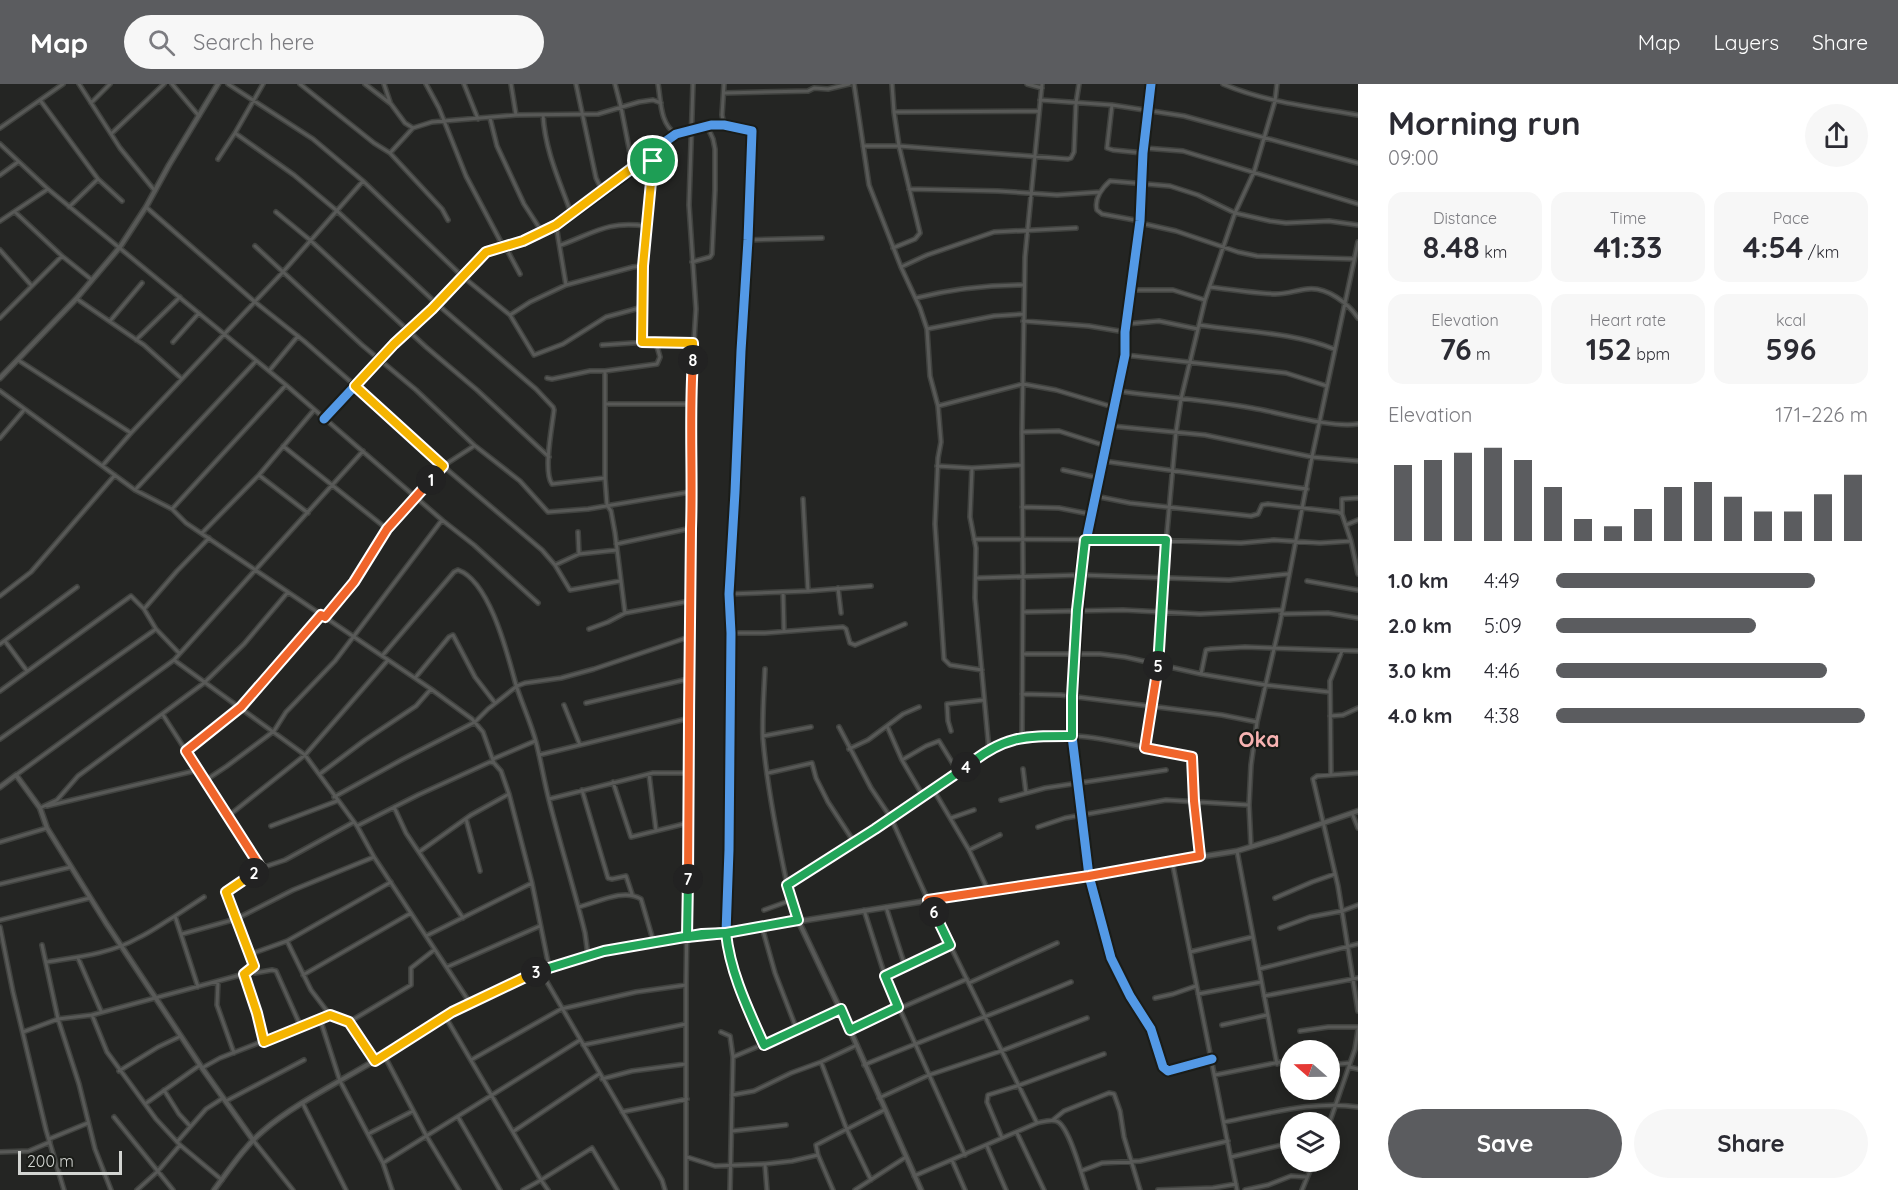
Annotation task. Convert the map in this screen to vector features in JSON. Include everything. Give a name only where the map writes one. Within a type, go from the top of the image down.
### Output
[{"type":"main road","points":[[0,378],[76,299],[120,247],[218,84]]},
{"type":"main road","points":[[0,787],[16,775],[40,808],[47,828],[90,898],[253,1140]]},
{"type":"main road","points":[[214,1190],[253,1140],[281,1117],[470,1002],[549,967],[588,955],[654,942],[886,908],[1236,851],[1358,811]]},
{"type":"main road","points":[[798,920],[841,1009],[921,1190]]},
{"type":"street","points":[[0,128],[63,84]]},
{"type":"street","points":[[79,84],[134,168],[155,190]]},
{"type":"street","points":[[91,103],[110,84]]},
{"type":"street","points":[[111,135],[164,84]]},
{"type":"street","points":[[172,84],[199,116]]},
{"type":"street","points":[[228,84],[313,139],[363,181],[462,276],[510,315],[532,352],[537,355],[563,344],[606,317],[643,307]]},
{"type":"street","points":[[218,159],[263,84]]},
{"type":"street","points":[[300,84],[390,153],[442,208],[448,220]]},
{"type":"street","points":[[366,84],[391,104],[405,123],[413,128]]},
{"type":"street","points":[[384,84],[391,104]]},
{"type":"street","points":[[426,84],[439,108],[466,176],[520,274]]},
{"type":"street","points":[[464,84],[478,119]]},
{"type":"street","points":[[511,84],[516,115]]},
{"type":"street","points":[[576,84],[596,178],[602,190]]},
{"type":"street","points":[[615,84],[633,169]]},
{"type":"street","points":[[658,84],[664,122],[669,130],[670,138]]},
{"type":"street","points":[[686,1190],[690,718],[688,679],[692,528],[690,404],[696,309],[689,205],[693,84]]},
{"type":"street","points":[[724,84],[722,115],[724,125]]},
{"type":"street","points":[[724,93],[808,91],[814,88],[828,89],[852,84],[869,184],[927,329],[930,376],[938,406],[941,442],[937,466],[935,524],[944,659],[950,665],[982,670]]},
{"type":"street","points":[[892,84],[899,146],[920,233],[915,239],[893,248]]},
{"type":"street","points":[[1022,737],[1024,285],[1042,86],[1027,84]]},
{"type":"street","points":[[863,146],[899,146],[1071,158],[1074,152],[1079,84]]},
{"type":"street","points":[[1151,84],[1143,153],[1140,222],[1125,332],[1125,355],[1085,540],[1077,610],[1072,736],[1089,876],[1111,958],[1130,996],[1151,1029],[1163,1067],[1168,1071],[1212,1059]]},
{"type":"street","points":[[1222,84],[1245,94],[1358,116]]},
{"type":"street","points":[[1145,748],[1158,664],[1166,540],[1181,399],[1205,300],[1235,213],[1254,172],[1265,139],[1277,84]]},
{"type":"street","points":[[40,100],[98,178],[122,201]]},
{"type":"street","points":[[390,153],[413,128],[443,121],[516,115],[606,113],[653,100],[661,103]]},
{"type":"street","points":[[1040,100],[1112,105],[1184,116],[1358,163]]},
{"type":"street","points":[[1112,105],[1107,148],[1143,153]]},
{"type":"street","points":[[894,112],[1038,111]]},
{"type":"street","points":[[543,115],[544,133],[549,152],[571,213]]},
{"type":"street","points":[[490,118],[497,146],[524,204],[542,232]]},
{"type":"street","points":[[324,419],[486,252],[556,225],[633,169],[652,151],[676,134],[707,126],[724,125],[748,129],[753,135],[729,594],[731,633],[726,933],[737,980],[764,1045]]},
{"type":"street","points":[[692,262],[710,257],[711,254],[715,149],[707,126]]},
{"type":"street","points":[[669,130],[676,134]]},
{"type":"street","points":[[235,133],[294,175],[336,210],[437,304],[536,389],[553,407],[549,457],[549,479],[552,484],[605,478]]},
{"type":"street","points":[[0,144],[69,207],[286,385],[474,545],[538,603]]},
{"type":"street","points":[[1144,148],[1183,151],[1358,204]]},
{"type":"street","points":[[642,342],[643,266],[652,151]]},
{"type":"street","points":[[644,159],[653,161]]},
{"type":"street","points":[[0,175],[18,162]]},
{"type":"street","points":[[69,207],[98,178]]},
{"type":"street","points":[[103,465],[282,273],[363,181]]},
{"type":"street","points":[[1354,259],[1257,255],[1224,249],[1176,231],[1100,212],[1096,208],[1100,192],[1110,181],[1170,186],[1198,195],[1235,213],[1286,223],[1329,221],[1358,225]]},
{"type":"street","points":[[0,221],[48,189]]},
{"type":"street","points":[[909,189],[998,190],[1057,195],[1100,192]]},
{"type":"street","points":[[146,207],[255,302],[298,336],[443,466],[542,549],[570,590],[620,581]]},
{"type":"street","points":[[15,212],[62,256],[92,280]]},
{"type":"street","points":[[276,212],[310,240],[549,457]]},
{"type":"street","points":[[561,245],[592,230],[607,226],[626,223],[646,226]]},
{"type":"street","points":[[556,225],[566,285]]},
{"type":"street","points":[[901,267],[927,255],[994,232],[1076,228]]},
{"type":"street","points":[[748,240],[822,238]]},
{"type":"street","points":[[1251,846],[1249,805],[1251,765],[1257,722],[1358,242]]},
{"type":"street","points":[[255,246],[282,273],[416,390],[474,445],[520,481],[548,512],[691,492]]},
{"type":"street","points":[[0,250],[31,285]]},
{"type":"street","points":[[0,318],[62,256]]},
{"type":"street","points":[[510,315],[530,302],[566,285],[643,266]]},
{"type":"street","points":[[1351,277],[1358,278]]},
{"type":"street","points":[[110,321],[142,283]]},
{"type":"street","points":[[916,298],[949,290],[992,285],[1024,285]]},
{"type":"street","points":[[1209,287],[1260,294],[1284,294],[1313,288],[1322,290],[1344,302],[1358,318]]},
{"type":"street","points":[[1130,290],[1173,290],[1205,300]]},
{"type":"street","points":[[136,340],[180,297]]},
{"type":"street","points":[[76,299],[168,364],[182,379]]},
{"type":"street","points":[[1352,309],[1358,310]]},
{"type":"street","points":[[637,310],[642,313]]},
{"type":"street","points":[[173,342],[199,313]]},
{"type":"street","points":[[927,329],[994,316],[1024,314]]},
{"type":"street","points":[[1023,321],[1089,326],[1125,332]]},
{"type":"street","points":[[1126,324],[1159,321],[1283,335],[1334,349]]},
{"type":"street","points":[[269,371],[298,336]]},
{"type":"street","points":[[602,345],[642,342],[693,343]]},
{"type":"street","points":[[547,378],[552,380],[590,371],[657,364],[660,357],[656,343]]},
{"type":"street","points":[[1125,355],[1286,373],[1327,386]]},
{"type":"street","points":[[18,360],[131,433]]},
{"type":"street","points":[[135,490],[256,361]]},
{"type":"street","points":[[605,371],[607,505],[611,511],[625,613]]},
{"type":"street","points":[[938,406],[1023,384],[1056,390],[1114,407]]},
{"type":"street","points":[[172,509],[286,385]]},
{"type":"street","points":[[0,391],[135,490],[172,509],[186,523],[431,689],[475,722],[483,732],[493,761],[501,771],[509,794],[532,883],[549,967]]},
{"type":"street","points":[[1118,391],[1249,407],[1320,421],[1358,424]]},
{"type":"street","points":[[604,404],[690,404]]},
{"type":"street","points":[[0,438],[24,410]]},
{"type":"street","points":[[202,533],[259,475],[315,410]]},
{"type":"street","points":[[1110,426],[1205,435],[1312,457],[1358,461]]},
{"type":"street","points":[[1022,432],[1059,431],[1106,446]]},
{"type":"street","points":[[186,751],[241,707],[354,582],[387,529],[443,466],[474,445]]},
{"type":"street","points":[[283,446],[387,529]]},
{"type":"street","points":[[16,775],[174,660],[363,451]]},
{"type":"street","points":[[1102,461],[1307,489]]},
{"type":"street","points":[[937,466],[972,468],[1022,465]]},
{"type":"street","points":[[972,468],[970,517],[974,539],[977,578],[975,598],[988,750]]},
{"type":"street","points":[[1063,471],[1099,478]]},
{"type":"street","points":[[0,596],[31,572],[115,475]]},
{"type":"street","points":[[259,475],[308,513]]},
{"type":"street","points":[[1095,496],[1130,503],[1251,516],[1258,514],[1260,507],[1265,504],[1304,507],[1342,514]]},
{"type":"street","points":[[1358,498],[1342,499],[1342,514],[1358,574]]},
{"type":"street","points":[[803,499],[808,591]]},
{"type":"street","points":[[1022,507],[1059,508],[1090,514]]},
{"type":"street","points":[[206,780],[274,731],[286,712],[335,661],[442,520]]},
{"type":"street","points":[[1346,525],[1358,520]]},
{"type":"street","points":[[616,544],[692,528]]},
{"type":"street","points":[[578,532],[579,554]]},
{"type":"street","points":[[144,609],[209,538]]},
{"type":"street","points":[[974,539],[1166,540],[1240,543],[1274,540],[1351,541]]},
{"type":"street","points":[[555,565],[579,554],[617,550]]},
{"type":"street","points":[[382,656],[458,570],[477,587],[486,600],[508,655],[536,741],[549,799],[579,908],[588,955]]},
{"type":"street","points":[[977,578],[1081,575],[1229,580],[1288,574]]},
{"type":"street","points":[[1307,581],[1358,590]]},
{"type":"street","points":[[729,594],[871,586]]},
{"type":"street","points":[[0,644],[77,587]]},
{"type":"street","points":[[838,588],[841,613]]},
{"type":"street","points":[[40,808],[57,800],[78,776],[204,683],[244,644],[288,592]]},
{"type":"street","points":[[783,592],[784,631]]},
{"type":"street","points":[[0,691],[131,596],[144,609],[156,629],[179,653]]},
{"type":"street","points":[[589,629],[625,613],[690,602]]},
{"type":"street","points":[[1023,612],[1077,610],[1123,610],[1162,614],[1281,612],[1358,618]]},
{"type":"street","points":[[731,633],[843,627],[846,629],[850,643],[855,645],[905,624]]},
{"type":"street","points":[[0,738],[156,629]]},
{"type":"street","points":[[415,678],[453,635],[475,676],[495,703]]},
{"type":"street","points":[[334,797],[475,722],[495,703],[525,682],[561,678],[594,669],[690,637]]},
{"type":"street","points":[[5,641],[27,671]]},
{"type":"street","points":[[1201,674],[1206,650],[1245,647],[1358,651]]},
{"type":"street","points":[[1331,775],[1329,692],[1331,676],[1342,651]]},
{"type":"street","points":[[1022,654],[1100,654],[1125,657],[1201,674],[1266,685],[1329,692]]},
{"type":"street","points":[[174,660],[305,754],[321,773],[334,797],[357,826],[374,857],[470,1002]]},
{"type":"street","points":[[228,817],[305,754],[388,660]]},
{"type":"street","points":[[765,669],[763,736],[787,885],[798,920]]},
{"type":"street","points":[[586,703],[688,679]]},
{"type":"street","points":[[321,773],[364,740],[410,711],[431,689]]},
{"type":"street","points":[[1022,694],[1043,693],[1072,696],[1222,715],[1257,722]]},
{"type":"street","points":[[951,731],[947,704],[984,699]]},
{"type":"street","points":[[564,705],[580,745]]},
{"type":"street","points":[[849,748],[868,740],[911,709],[919,707]]},
{"type":"street","points":[[1330,716],[1343,715],[1358,708]]},
{"type":"street","points":[[163,715],[261,868]]},
{"type":"street","points":[[539,755],[690,718]]},
{"type":"street","points":[[887,726],[923,796]]},
{"type":"street","points":[[763,736],[811,727]]},
{"type":"street","points":[[839,727],[891,818],[1036,1123]]},
{"type":"street","points":[[787,885],[891,818],[988,750],[1006,741],[1022,737],[1072,736],[1106,740],[1192,757],[1200,856]]},
{"type":"street","points":[[357,826],[536,741]]},
{"type":"street","points":[[902,759],[939,741],[958,773]]},
{"type":"street","points":[[768,773],[812,764],[828,802],[854,842]]},
{"type":"street","points":[[40,808],[198,770]]},
{"type":"street","points":[[1023,770],[1026,793]]},
{"type":"street","points":[[1001,800],[1045,788],[1166,770]]},
{"type":"street","points":[[549,799],[649,774],[689,773]]},
{"type":"street","points":[[1358,773],[1317,776],[1313,779],[1356,979],[1358,1011]]},
{"type":"street","points":[[649,774],[656,830]]},
{"type":"street","points":[[613,782],[631,837],[688,823]]},
{"type":"street","points":[[933,789],[969,850],[988,890]]},
{"type":"street","points":[[582,790],[608,878],[626,876],[632,894]]},
{"type":"street","points":[[419,852],[466,819],[509,794]]},
{"type":"street","points":[[1038,827],[1065,818],[1166,800],[1249,805]]},
{"type":"street","points":[[271,826],[338,801]]},
{"type":"street","points":[[394,807],[406,833],[463,918]]},
{"type":"street","points":[[951,818],[974,810]]},
{"type":"street","points":[[1352,813],[1358,828]]},
{"type":"street","points":[[466,819],[480,871]]},
{"type":"street","points":[[23,1032],[58,1019],[92,1015],[244,974],[251,970],[254,966],[227,890],[261,868],[285,860],[354,822]]},
{"type":"street","points":[[462,823],[467,825]]},
{"type":"street","points":[[0,842],[47,828]]},
{"type":"street","points":[[969,850],[1000,835]]},
{"type":"street","points":[[1236,851],[1276,1064]]},
{"type":"street","points":[[182,934],[236,919],[292,890],[374,857]]},
{"type":"street","points":[[1172,861],[1237,1190]]},
{"type":"street","points":[[0,884],[71,867]]},
{"type":"street","points":[[1275,898],[1335,874]]},
{"type":"street","points":[[250,954],[287,941],[391,882]]},
{"type":"street","points":[[426,936],[532,883]]},
{"type":"street","points":[[579,908],[632,894],[641,899],[654,942]]},
{"type":"street","points":[[46,962],[78,958],[121,946],[137,939],[204,897]]},
{"type":"street","points":[[0,920],[90,898]]},
{"type":"street","points":[[764,910],[792,900]]},
{"type":"street","points":[[1280,928],[1310,917],[1342,911],[1358,905]]},
{"type":"street","points":[[886,908],[905,966]]},
{"type":"street","points":[[864,910],[885,976],[965,1155]]},
{"type":"street","points":[[303,975],[411,913]]},
{"type":"street","points":[[175,916],[198,987]]},
{"type":"street","points":[[447,968],[540,926]]},
{"type":"street","points":[[762,926],[775,973],[797,1030]]},
{"type":"street","points":[[0,927],[49,1140],[64,1190]]},
{"type":"street","points":[[1190,952],[1253,937]]},
{"type":"street","points":[[287,941],[311,990],[330,1015],[349,1022],[375,1061]]},
{"type":"street","points":[[850,1030],[898,1007],[968,981],[1057,943]]},
{"type":"street","points":[[1259,969],[1358,944]]},
{"type":"street","points":[[42,945],[58,1019],[79,1084],[95,1149],[111,1190]]},
{"type":"street","points":[[885,976],[950,945]]},
{"type":"street","points":[[349,1022],[411,985],[411,968],[434,950]]},
{"type":"street","points":[[78,958],[101,1011]]},
{"type":"street","points":[[251,970],[255,973],[276,971],[301,1027]]},
{"type":"street","points":[[540,970],[662,1180],[664,1190]]},
{"type":"street","points":[[244,974],[264,1042]]},
{"type":"street","points":[[1264,996],[1356,979]]},
{"type":"street","points":[[218,981],[217,1005],[234,1053]]},
{"type":"street","points":[[864,1065],[1071,982]]},
{"type":"street","points":[[1198,994],[1262,982]]},
{"type":"street","points":[[471,1060],[561,1009],[636,992],[686,985]]},
{"type":"street","points":[[1155,998],[1197,986]]},
{"type":"street","points":[[733,1057],[841,1009]]},
{"type":"street","points":[[1222,1025],[1268,1014]]},
{"type":"street","points":[[92,1015],[107,1052],[119,1071],[178,1143],[222,1180]]},
{"type":"street","points":[[145,1104],[201,1066],[330,1015]]},
{"type":"street","points":[[445,1016],[548,1190]]},
{"type":"street","points":[[879,1098],[929,1075],[1001,1051],[1087,1018]]},
{"type":"street","points":[[320,1019],[340,1082],[383,1163],[392,1190]]},
{"type":"street","points":[[583,1045],[686,1024]]},
{"type":"street","points":[[1300,1031],[1358,1028],[1355,1049],[1334,1112]]},
{"type":"street","points":[[721,1032],[730,1036],[733,1057],[730,1190]]},
{"type":"street","points":[[119,1071],[181,1036]]},
{"type":"street","points":[[383,1163],[580,1040]]},
{"type":"street","points":[[732,1095],[754,1091],[856,1045]]},
{"type":"street","points":[[1002,1138],[986,1098],[988,1095],[1104,1054]]},
{"type":"street","points":[[384,1055],[413,1112],[459,1190]]},
{"type":"street","points":[[137,1190],[157,1172],[190,1126],[206,1109],[304,1060]]},
{"type":"street","points":[[820,1062],[847,1130],[871,1180]]},
{"type":"street","points":[[1215,1075],[1280,1063]]},
{"type":"street","points":[[602,1079],[632,1071],[687,1064]]},
{"type":"street","points":[[1340,1065],[1350,1065],[1358,1069]]},
{"type":"street","points":[[514,1131],[599,1074]]},
{"type":"street","points":[[164,1090],[179,1114],[190,1126]]},
{"type":"street","points":[[914,1176],[1036,1123],[1053,1120],[1064,1112],[1112,1093],[1117,1100],[1124,1137],[1140,1190]]},
{"type":"street","points":[[622,1112],[687,1099]]},
{"type":"street","points":[[303,1104],[346,1190]]},
{"type":"street","points":[[1224,1122],[1302,1107],[1337,1104],[1358,1107]]},
{"type":"street","points":[[832,1190],[816,1145],[885,1110]]},
{"type":"street","points":[[368,1134],[413,1112]]},
{"type":"street","points":[[114,1117],[172,1190]]},
{"type":"street","points":[[458,1117],[500,1190]]},
{"type":"street","points":[[1053,1120],[1061,1124],[1068,1136],[1086,1190]]},
{"type":"street","points":[[0,1152],[29,1151],[88,1123]]},
{"type":"street","points":[[732,1131],[786,1125]]},
{"type":"street","points":[[1017,1133],[1044,1190]]},
{"type":"street","points":[[253,1140],[293,1190]]},
{"type":"street","points":[[1080,1171],[1102,1163],[1140,1161],[1228,1141]]},
{"type":"street","points":[[1231,1157],[1280,1145]]},
{"type":"street","points":[[987,1146],[1006,1190]]},
{"type":"street","points":[[523,1190],[592,1148],[617,1190]]},
{"type":"street","points":[[687,1157],[708,1165],[765,1164],[818,1155]]},
{"type":"street","points":[[855,1190],[906,1157]]},
{"type":"street","points":[[952,1160],[965,1190]]},
{"type":"street","points":[[765,1164],[766,1190]]},
{"type":"street","points":[[1302,1190],[1309,1172]]},
{"type":"street","points":[[1245,1190],[1268,1185],[1291,1176],[1307,1177]]},
{"type":"street","points":[[1158,1190],[1213,1188],[1236,1184]]},
{"type":"cycle path","points":[[1151,84],[1143,153],[1140,221],[1125,332],[1125,355],[1082,560],[1072,696],[1072,736],[1089,876],[1111,958],[1130,996],[1151,1029],[1163,1067],[1168,1071],[1212,1059]]},
{"type":"cycle path","points":[[324,419],[394,344],[432,309],[486,252],[523,241],[556,225],[633,169],[652,151],[676,134],[711,125],[724,125],[752,131],[729,594],[731,633],[726,933],[731,962],[764,1045]]},
{"type":"district","name":"Oka","points":[[1259,740]]},
{"type":"route","points":[[653,161],[643,266],[642,342],[693,343],[690,404],[692,528],[688,679],[690,718],[687,937],[726,933],[737,980],[764,1045],[841,1009],[850,1030],[898,1007],[885,976],[950,945],[928,900],[1089,876],[1200,856],[1192,757],[1145,748],[1156,683],[1166,540],[1085,540],[1077,610],[1072,736],[1022,737],[1006,741],[978,757],[875,829],[787,885],[798,920],[726,933],[702,934],[687,937],[604,951],[549,967],[470,1002],[375,1061],[349,1022],[330,1015],[264,1042],[244,974],[254,966],[226,892],[261,868],[186,751],[241,707],[321,615],[325,617],[354,582],[387,529],[443,466],[355,386],[486,252],[523,241],[556,225],[644,159],[653,161]]}]
